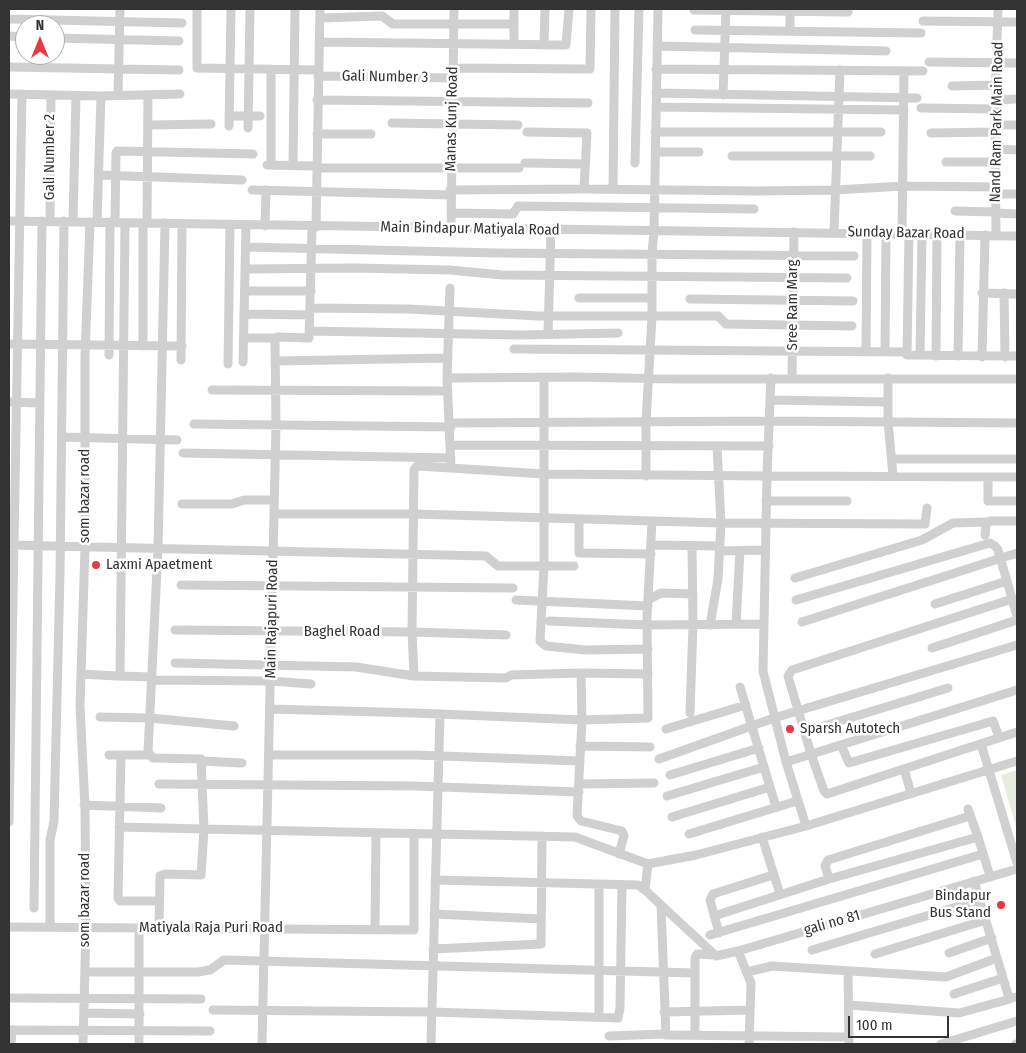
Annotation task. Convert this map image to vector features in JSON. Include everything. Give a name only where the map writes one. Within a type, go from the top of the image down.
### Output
[{"type":"street","points":[[118,95],[120,9]]},
{"type":"street","name":"Gali Number 3","points":[[197,9],[197,68],[271,69],[318,73],[453,78]]},
{"type":"street","points":[[229,126],[231,9]]},
{"type":"street","points":[[248,128],[250,9]]},
{"type":"street","points":[[293,165],[295,9]]},
{"type":"street","name":"Manas Kunj Road","points":[[451,229],[450,167],[454,9]]},
{"type":"street","points":[[514,9],[514,44]]},
{"type":"street","points":[[544,45],[545,9]]},
{"type":"street","points":[[319,42],[568,44],[569,9]]},
{"type":"street","points":[[453,68],[590,69],[591,9]]},
{"type":"street","points":[[613,190],[615,9]]},
{"type":"street","points":[[635,163],[639,9]]},
{"type":"street","points":[[646,476],[647,378],[652,317],[658,9]]},
{"type":"street","name":"Nand Ram Park Main Road","points":[[996,236],[995,104],[998,9]]},
{"type":"street","points":[[694,10],[848,12]]},
{"type":"street","points":[[724,95],[726,10]]},
{"type":"street","points":[[790,11],[790,30]]},
{"type":"street","points":[[244,338],[309,338],[312,248],[317,192],[317,100],[320,13],[382,16],[393,24],[514,24]]},
{"type":"street","points":[[9,19],[182,23]]},
{"type":"street","points":[[923,21],[1017,22]]},
{"type":"street","points":[[695,30],[921,32]]},
{"type":"street","points":[[65,38],[179,42]]},
{"type":"street","points":[[656,46],[886,51]]},
{"type":"street","points":[[929,62],[1017,63]]},
{"type":"street","points":[[9,67],[179,70]]},
{"type":"street","points":[[271,69],[268,165],[450,167],[585,164]]},
{"type":"street","points":[[656,69],[923,71]]},
{"type":"street","points":[[834,232],[840,70]]},
{"type":"street","points":[[904,71],[902,98],[904,110],[903,186],[907,355],[1017,356]]},
{"type":"street","points":[[952,86],[996,85]]},
{"type":"street","points":[[656,93],[917,98]]},
{"type":"street","points":[[9,94],[101,96],[180,94]]},
{"type":"street","points":[[9,822],[14,344],[21,221],[22,94]]},
{"type":"street","name":"Gali Number 2","points":[[34,908],[40,404],[50,95]]},
{"type":"street","points":[[143,346],[148,95]]},
{"type":"street","points":[[50,928],[50,840],[54,822],[63,345],[76,96]]},
{"type":"street","name":"som bazar road","points":[[84,1044],[86,927],[84,805],[81,767],[81,674],[85,547],[86,345],[93,222],[99,175],[101,96]]},
{"type":"street","points":[[921,108],[995,104],[1017,99]]},
{"type":"street","points":[[317,100],[452,103],[588,103]]},
{"type":"street","points":[[656,108],[839,111],[904,110]]},
{"type":"street","points":[[229,116],[260,116]]},
{"type":"street","points":[[392,123],[518,125]]},
{"type":"street","points":[[148,125],[211,124]]},
{"type":"street","points":[[931,133],[1017,125]]},
{"type":"street","points":[[527,132],[587,132],[584,189]]},
{"type":"street","points":[[655,132],[880,132]]},
{"type":"street","points":[[317,134],[371,134]]},
{"type":"street","points":[[995,149],[1017,150]]},
{"type":"street","points":[[109,355],[112,222],[116,152],[253,154]]},
{"type":"street","points":[[655,152],[699,152]]},
{"type":"street","points":[[732,156],[870,156]]},
{"type":"street","points":[[946,162],[995,162]]},
{"type":"street","points":[[99,175],[242,180]]},
{"type":"street","points":[[252,190],[451,193],[584,189],[836,190],[903,186],[996,191],[1017,194]]},
{"type":"street","points":[[265,226],[266,190]]},
{"type":"street","points":[[451,213],[514,214],[518,206],[754,209]]},
{"type":"street","points":[[955,211],[1017,214]]},
{"type":"street","points":[[9,221],[47,220],[145,223]]},
{"type":"street","points":[[119,676],[125,222]]},
{"type":"street","name":"Main Bindapur Matiyala Road","points":[[145,223],[230,226],[794,232]]},
{"type":"street","points":[[148,755],[158,549],[165,223]]},
{"type":"street","points":[[182,224],[182,360]]},
{"type":"street","points":[[228,364],[230,226]]},
{"type":"street","points":[[244,362],[246,226]]},
{"type":"street","points":[[548,334],[551,230]]},
{"type":"street","name":"Sunday Bazar Road","points":[[794,232],[1017,236]]},
{"type":"street","name":"Sree Ram Marg","points":[[792,378],[794,232]]},
{"type":"street","points":[[866,350],[867,233]]},
{"type":"street","points":[[885,352],[886,233]]},
{"type":"street","points":[[920,355],[922,233]]},
{"type":"street","points":[[936,356],[937,234]]},
{"type":"street","points":[[958,356],[960,235]]},
{"type":"street","points":[[982,357],[982,293],[985,235]]},
{"type":"street","points":[[246,247],[854,256]]},
{"type":"street","points":[[246,269],[428,269],[502,276],[847,278]]},
{"type":"street","points":[[450,288],[447,378],[451,425],[451,468]]},
{"type":"street","points":[[245,291],[311,291]]},
{"type":"street","points":[[982,293],[1017,294]]},
{"type":"street","points":[[1004,294],[1005,357]]},
{"type":"street","points":[[579,298],[652,298]]},
{"type":"street","points":[[690,300],[853,301]]},
{"type":"street","points":[[245,314],[310,311],[449,310],[548,316],[718,316],[726,324],[852,326]]},
{"type":"street","points":[[310,331],[618,333]]},
{"type":"street","name":"Main Rajapuri Road","points":[[262,1044],[274,552],[275,338]]},
{"type":"street","points":[[14,344],[182,346]]},
{"type":"street","points":[[514,349],[866,350],[907,352]]},
{"type":"street","points":[[275,361],[448,358]]},
{"type":"street","points":[[544,377],[544,566],[540,641],[546,646],[586,650],[648,649]]},
{"type":"street","points":[[447,378],[1017,379]]},
{"type":"street","points":[[771,378],[764,550],[763,671],[786,762],[806,826]]},
{"type":"street","points":[[888,378],[888,422],[893,476]]},
{"type":"street","points":[[212,390],[448,391]]},
{"type":"street","points":[[770,400],[888,402]]},
{"type":"street","points":[[13,402],[40,404]]},
{"type":"street","points":[[194,424],[451,425],[544,421],[1017,423]]},
{"type":"street","points":[[62,437],[177,440]]},
{"type":"street","points":[[451,445],[769,446]]},
{"type":"street","points":[[710,625],[718,579],[720,549],[721,522],[717,476],[717,446]]},
{"type":"street","points":[[183,453],[451,458]]},
{"type":"street","points":[[892,459],[1017,459]]},
{"type":"street","points":[[414,676],[412,632],[415,468],[451,468],[543,474],[646,476],[1017,477]]},
{"type":"street","points":[[988,476],[988,501],[1017,501]]},
{"type":"street","points":[[182,504],[232,504],[240,500],[274,500]]},
{"type":"street","points":[[766,501],[847,501]]},
{"type":"street","points":[[274,514],[414,514],[765,523],[925,524],[927,508]]},
{"type":"street","points":[[579,519],[580,553],[692,546],[740,551],[764,550]]},
{"type":"street","points":[[270,709],[582,720],[648,718],[648,603],[652,520]]},
{"type":"street","points":[[795,578],[922,540],[954,523],[986,522],[990,520],[1017,521]]},
{"type":"street","points":[[985,535],[986,522]]},
{"type":"street","points":[[796,600],[990,543],[995,546],[1000,559],[1017,616]]},
{"type":"street","points":[[12,545],[414,556],[488,556],[498,566],[574,566]]},
{"type":"street","points":[[690,713],[693,625],[692,546]]},
{"type":"street","points":[[736,624],[740,551]]},
{"type":"street","points":[[802,622],[1017,553]]},
{"type":"street","points":[[936,604],[1007,581]]},
{"type":"street","points":[[181,585],[513,588]]},
{"type":"street","points":[[516,600],[648,603],[661,593],[693,594]]},
{"type":"street","points":[[1012,599],[792,670],[788,676],[811,754],[824,791],[827,794],[1017,732]]},
{"type":"street","points":[[932,648],[1017,620]]},
{"type":"street","points":[[549,621],[648,625],[763,624]]},
{"type":"street","name":"Baghel Road","points":[[175,630],[412,632],[506,635]]},
{"type":"street","points":[[659,758],[774,718],[1017,645]]},
{"type":"street","points":[[175,663],[356,668],[414,676],[506,678],[511,675],[581,673],[648,674]]},
{"type":"street","points":[[581,673],[582,720],[578,819],[624,833],[619,854]]},
{"type":"street","points":[[81,674],[152,679],[271,681],[311,684]]},
{"type":"street","points":[[740,687],[776,807]]},
{"type":"street","points":[[804,732],[948,688]]},
{"type":"street","points":[[786,762],[1017,690]]},
{"type":"street","points":[[666,729],[746,705]]},
{"type":"street","points":[[431,1044],[436,835],[440,787],[440,714]]},
{"type":"street","points":[[100,717],[150,718],[234,726]]},
{"type":"street","points":[[841,745],[850,763],[993,721],[999,737]]},
{"type":"street","points":[[981,744],[1017,863]]},
{"type":"street","points":[[580,746],[650,746]]},
{"type":"street","points":[[670,775],[758,748]]},
{"type":"street","points":[[109,755],[148,755],[153,758],[200,758],[202,761],[242,763]]},
{"type":"street","points":[[121,755],[118,900],[159,901]]},
{"type":"street","points":[[269,755],[580,761]]},
{"type":"street","points":[[159,928],[159,879],[162,875],[202,874],[204,783],[202,761]]},
{"type":"street","points":[[119,827],[542,836],[585,840],[648,864],[696,855],[806,826],[1017,761]]},
{"type":"street","points":[[667,796],[764,767]]},
{"type":"street","points":[[904,769],[911,793]]},
{"type":"street","points":[[159,784],[579,788],[654,782]]},
{"type":"street","points":[[672,817],[770,787]]},
{"type":"street","points":[[689,834],[797,801]]},
{"type":"street","points":[[84,805],[161,808]]},
{"type":"street","points":[[829,879],[825,866],[828,860],[969,812],[990,876]]},
{"type":"street","points":[[375,929],[376,833]]},
{"type":"street","name":"Matiyala Raja Puri Road","points":[[9,927],[414,930],[414,834]]},
{"type":"street","points":[[433,949],[540,945],[542,940],[540,885],[542,836]]},
{"type":"street","points":[[714,916],[829,879],[978,837]]},
{"type":"street","points":[[762,838],[780,894]]},
{"type":"street","points":[[773,875],[712,894],[710,900],[714,916],[714,934],[983,854]]},
{"type":"street","points":[[645,890],[648,864]]},
{"type":"street","name":"gali no 81","points":[[695,973],[696,955],[716,956],[738,951],[1017,868]]},
{"type":"street","points":[[435,880],[540,885],[638,885],[716,956]]},
{"type":"street","points":[[849,1005],[959,1013],[1013,998],[1003,978],[974,881]]},
{"type":"street","points":[[599,885],[599,1017]]},
{"type":"street","points":[[213,1010],[262,1012],[432,1012],[614,1018],[620,1016],[622,885]]},
{"type":"street","points":[[812,950],[980,900]]},
{"type":"street","points":[[661,905],[665,1034]]},
{"type":"street","points":[[434,914],[540,919]]},
{"type":"street","points":[[875,954],[986,920]]},
{"type":"street","points":[[139,928],[139,1044]]},
{"type":"street","points":[[949,953],[992,938]]},
{"type":"street","points":[[738,951],[751,984],[750,1040]]},
{"type":"street","points":[[747,972],[772,966],[946,977],[997,958]]},
{"type":"street","points":[[85,972],[210,970],[224,960],[433,964],[620,972],[695,973],[696,1035]]},
{"type":"street","points":[[609,1036],[665,1034],[750,1040],[849,1041],[848,971]]},
{"type":"street","points":[[954,994],[1003,978]]},
{"type":"street","points":[[9,998],[201,998]]},
{"type":"street","points":[[664,1012],[750,1010]]},
{"type":"street","points":[[84,1013],[140,1014]]},
{"type":"street","points":[[940,1044],[1017,1021]]},
{"type":"street","points":[[11,1044],[10,1030],[210,1031]]},
{"type":"shaded area","points":[[1017,770],[1017,830],[1001,775]]},
{"type":"place","name":"Laxmi Apaetment","points":[[96,565]]},
{"type":"place","name":"Sparsh Autotech","points":[[790,729]]},
{"type":"place","name":"Bindapur Bus Stand","points":[[1001,905]]}]
